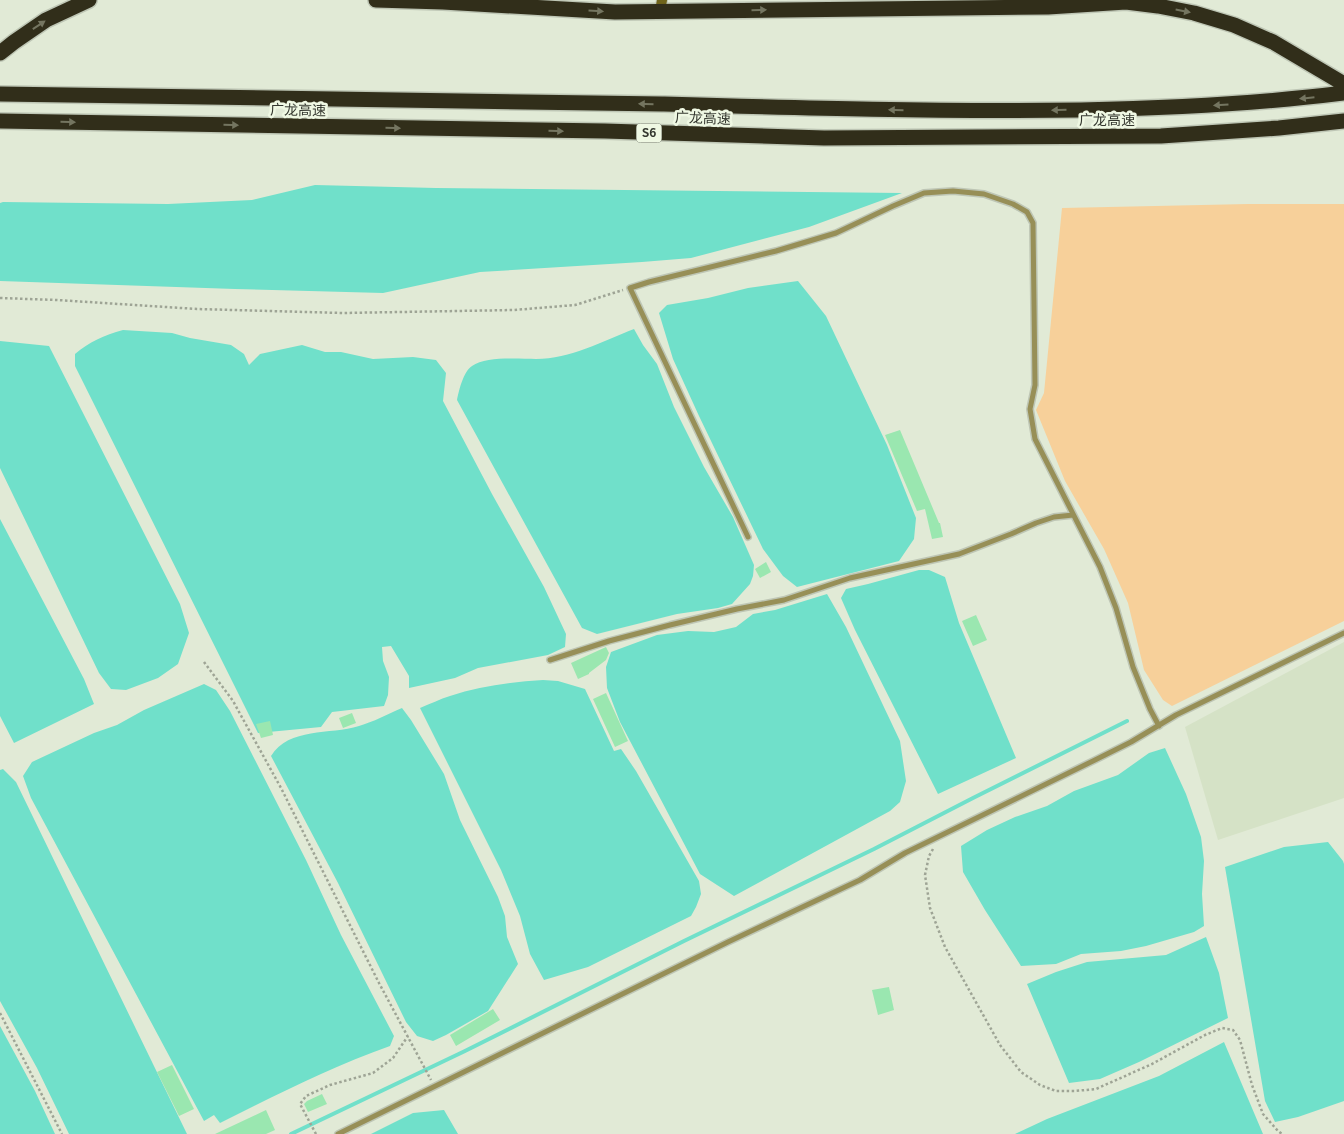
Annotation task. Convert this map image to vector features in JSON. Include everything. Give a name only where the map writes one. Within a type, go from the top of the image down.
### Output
[{"type":"highway","points":[[0,53],[46,20],[89,0]]},
{"type":"highway","points":[[376,0],[472,3],[615,12],[638,6],[1048,6],[1126,2],[1194,13],[1234,25],[1273,42],[1344,84]]},
{"type":"highway","name":"广龙高速","points":[[0,94],[1007,111],[1158,108],[1270,102],[1344,93]]},
{"type":"highway","name":"广龙高速","points":[[0,121],[605,131],[824,138],[1161,136],[1279,128],[1344,121]]},
{"type":"lane","points":[[748,537],[630,288],[776,251],[836,233],[924,193],[953,191],[984,194],[1013,204],[1027,212],[1033,223],[1035,385],[1030,409],[1035,439],[1100,566],[1116,608],[1133,667],[1159,726]]},
{"type":"lane","points":[[550,660],[670,624],[737,608],[784,600],[850,578],[959,554],[1036,523],[1054,517],[1073,514]]},
{"type":"lane","points":[[338,1134],[728,942],[860,880],[905,853],[1117,750],[1185,711],[1344,634]]},
{"type":"path","points":[[0,298],[197,308],[353,313],[514,310],[575,305],[630,288]]},
{"type":"path","points":[[204,662],[233,701],[277,780],[379,983],[428,1074]]},
{"type":"path","points":[[940,837],[929,856],[924,875],[930,908],[944,947],[1000,1045],[1020,1072],[1040,1085],[1056,1091],[1096,1088],[1152,1064],[1205,1035],[1222,1028],[1233,1030],[1240,1040],[1262,1114],[1282,1134]]},
{"type":"path","points":[[0,1013],[62,1134]]},
{"type":"path","points":[[316,1134],[300,1104],[306,1096],[330,1085],[372,1073],[393,1058],[408,1036]]},
{"type":"shaded area","points":[[1344,204],[1344,621],[1172,706],[1163,700],[1144,670],[1128,603],[1104,549],[1065,481],[1036,410],[1044,393],[1062,208]]},
{"type":"shaded area","points":[[1344,642],[1344,798],[1218,840],[1185,727]]},
{"type":"water","points":[[315,185],[902,193],[809,227],[691,258],[480,272],[383,293],[0,281],[0,203],[3,202],[168,204],[252,200]]},
{"type":"water","points":[[798,281],[826,316],[887,445],[916,518],[914,539],[899,561],[797,587],[783,576],[763,549],[673,359],[659,313],[667,305],[708,298],[748,288]]},
{"type":"water","points":[[634,329],[657,364],[674,407],[704,467],[733,517],[754,565],[753,576],[750,584],[732,604],[677,614],[597,634],[582,628],[457,400],[466,373],[472,366],[478,363],[494,359],[536,359],[561,356],[574,353]]},
{"type":"water","points":[[123,330],[172,333],[231,345],[244,354],[249,365],[260,354],[302,345],[325,352],[341,352],[373,359],[413,357],[436,360],[446,373],[443,401],[544,587],[566,634],[565,647],[548,655],[478,668],[455,678],[409,688],[409,676],[391,646],[382,647],[383,661],[389,677],[388,695],[384,706],[332,712],[321,727],[258,733],[75,366],[75,354],[80,350],[97,339]]},
{"type":"water","points":[[0,341],[49,346],[180,604],[189,633],[178,664],[158,678],[126,690],[111,689],[99,673],[0,468]]},
{"type":"water","points":[[0,519],[84,679],[94,704],[14,743],[0,716]]},
{"type":"water","points":[[919,570],[929,570],[945,577],[959,623],[1016,758],[938,794],[855,630],[841,598],[846,589]]},
{"type":"water","points":[[827,594],[846,627],[900,741],[906,781],[900,802],[890,811],[734,896],[700,874],[620,722],[607,688],[606,667],[611,652],[657,635],[688,631],[714,632],[736,627],[753,614],[775,610]]},
{"type":"water","points":[[543,680],[558,681],[585,689],[614,751],[621,749],[636,771],[699,881],[701,894],[691,916],[588,967],[544,980],[530,954],[520,916],[501,870],[420,708],[446,697],[484,687]]},
{"type":"water","points":[[204,684],[216,690],[230,711],[306,860],[341,935],[394,1036],[390,1046],[325,1072],[220,1123],[214,1115],[204,1121],[31,798],[23,776],[32,762]]},
{"type":"water","points":[[402,708],[444,774],[460,820],[498,897],[505,916],[507,937],[518,964],[488,1011],[433,1041],[417,1036],[406,1022],[338,883],[271,756],[288,740],[299,736],[359,726]]},
{"type":"water","points":[[1165,748],[1186,794],[1201,837],[1204,861],[1202,894],[1204,926],[1194,932],[1146,946],[1121,951],[1081,954],[1056,964],[1021,966],[963,872],[961,846],[987,830],[1015,817],[1047,806],[1074,791],[1118,775],[1149,753]]},
{"type":"water","points":[[3,769],[16,782],[187,1134],[69,1134],[37,1068],[0,1001],[0,770]]},
{"type":"water","points":[[1328,842],[1344,864],[1344,1101],[1298,1117],[1275,1122],[1265,1101],[1225,867],[1284,847]]},
{"type":"water","points":[[1206,937],[1219,973],[1228,1018],[1100,1079],[1069,1083],[1027,984],[1087,962],[1166,955]]},
{"type":"water","points":[[0,1026],[35,1091],[55,1134],[0,1134]]},
{"type":"water","points":[[1224,1042],[1263,1134],[1015,1134],[1047,1119],[1159,1076]]},
{"type":"water","points":[[444,1110],[458,1134],[371,1134],[413,1113]]},
{"type":"building","points":[[900,430],[940,523],[943,537],[932,539],[925,509],[917,511],[885,435]]},
{"type":"building","points":[[766,562],[771,572],[760,578],[755,569]]},
{"type":"building","points":[[976,615],[987,640],[973,646],[962,621]]},
{"type":"building","points":[[606,647],[609,653],[606,660],[589,674],[578,679],[571,663]]},
{"type":"building","points":[[606,693],[628,741],[615,747],[593,699]]},
{"type":"building","points":[[352,713],[356,723],[343,728],[339,718]]},
{"type":"building","points":[[270,721],[273,735],[261,738],[256,724]]},
{"type":"building","points":[[889,987],[894,1010],[878,1015],[872,990]]},
{"type":"building","points":[[493,1009],[500,1020],[456,1046],[450,1035]]},
{"type":"building","points":[[172,1065],[194,1109],[179,1116],[157,1072]]},
{"type":"building","points":[[322,1094],[327,1104],[308,1112],[304,1104]]},
{"type":"building","points":[[266,1110],[275,1130],[266,1134],[215,1134]]},
{"type":"waterway","points":[[291,1134],[465,1051],[684,941],[874,849],[1127,721]]}]
